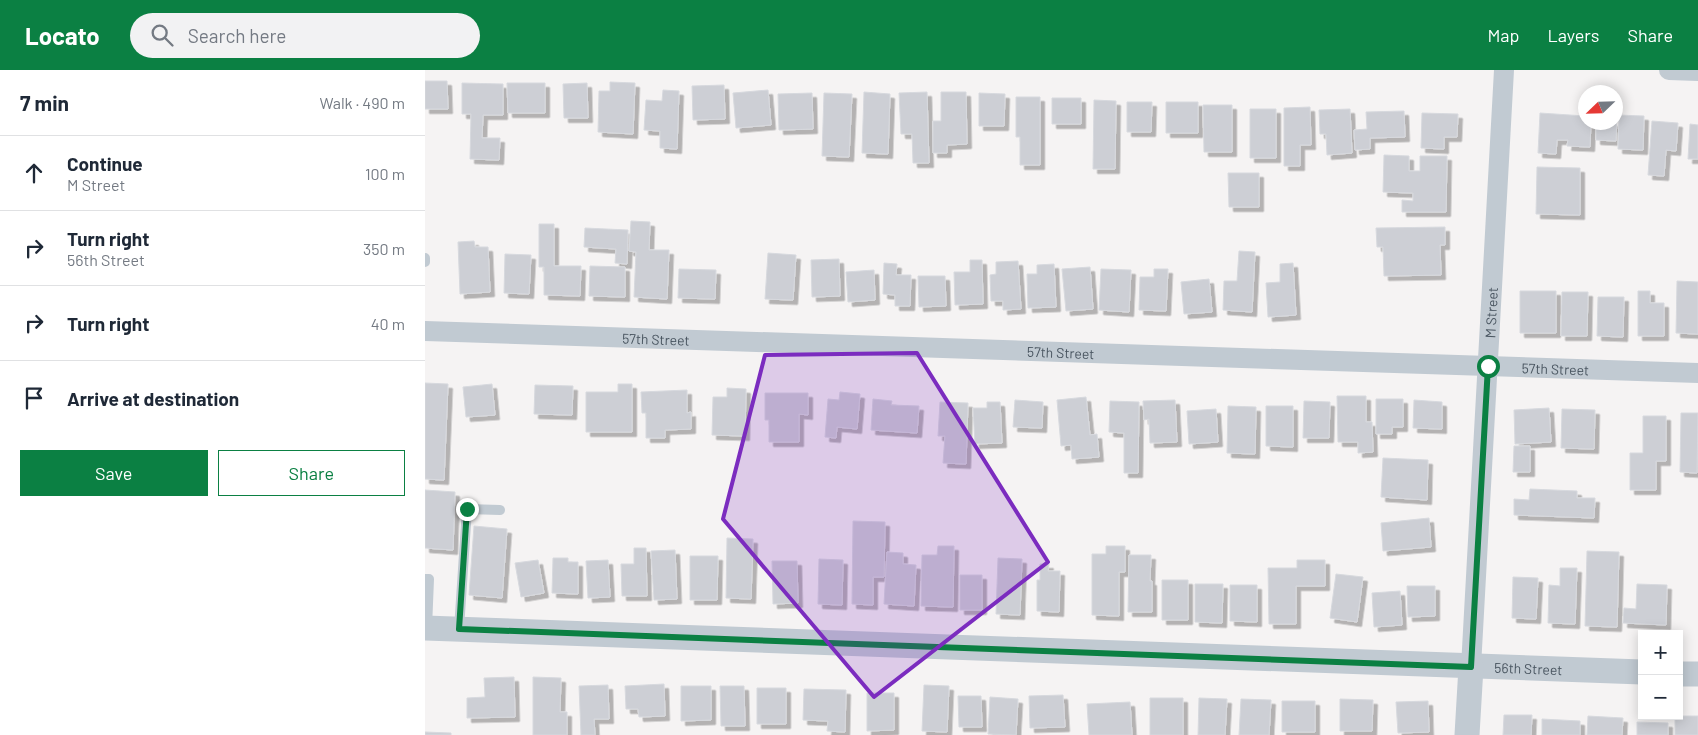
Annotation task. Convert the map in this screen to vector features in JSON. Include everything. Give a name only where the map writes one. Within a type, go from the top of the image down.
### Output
[{"type":"street","name":"M Street","points":[[1467,735],[1505,70]]},
{"type":"street","points":[[1669,70],[1698,71]]},
{"type":"street","name":"57th Street","points":[[425,331],[1698,374]]},
{"type":"street","name":"56th Street","points":[[426,628],[1638,672]]},
{"type":"street","points":[[1683,674],[1698,674]]},
{"type":"lane","points":[[459,629],[467,509],[500,510]]},
{"type":"lane","points":[[425,579],[429,579],[426,628]]},
{"type":"highlighted area","points":[[917,353],[1048,562],[874,697],[723,519],[765,355]]},
{"type":"building","points":[[425,81],[447,81],[448,109],[425,109]]},
{"type":"building","points":[[610,82],[635,83],[633,134],[598,132],[599,91],[610,91]]},
{"type":"building","points":[[462,83],[503,84],[503,115],[483,115],[482,138],[500,138],[499,160],[470,159],[471,114],[462,114]]},
{"type":"building","points":[[507,83],[545,83],[545,113],[508,113]]},
{"type":"building","points":[[587,83],[588,118],[564,118],[563,84]]},
{"type":"building","points":[[724,85],[725,119],[693,120],[692,86]]},
{"type":"building","points":[[663,90],[679,91],[677,149],[660,148],[660,131],[644,130],[646,100],[662,101]]},
{"type":"building","points":[[768,90],[771,125],[736,128],[733,93]]},
{"type":"building","points":[[864,92],[890,94],[888,154],[862,153]]},
{"type":"building","points":[[927,92],[929,163],[913,163],[912,134],[901,134],[899,93]]},
{"type":"building","points":[[941,92],[966,92],[967,144],[947,145],[947,153],[933,153],[933,121],[941,121]]},
{"type":"building","points":[[812,93],[813,129],[779,130],[778,94]]},
{"type":"building","points":[[824,93],[852,94],[849,157],[822,156]]},
{"type":"building","points":[[979,93],[1005,94],[1004,126],[979,126]]},
{"type":"building","points":[[1016,97],[1040,97],[1040,165],[1020,165],[1020,137],[1016,137]]},
{"type":"building","points":[[1052,98],[1081,98],[1081,124],[1052,124]]},
{"type":"building","points":[[1094,100],[1116,101],[1115,169],[1093,169]]},
{"type":"building","points":[[1127,102],[1152,102],[1151,132],[1127,132]]},
{"type":"building","points":[[1166,102],[1198,102],[1198,133],[1166,133]]},
{"type":"building","points":[[1203,105],[1232,105],[1232,152],[1204,152]]},
{"type":"building","points":[[1310,107],[1311,145],[1300,145],[1300,166],[1284,166],[1284,108]]},
{"type":"building","points":[[1250,109],[1276,109],[1276,158],[1250,158]]},
{"type":"building","points":[[1350,109],[1352,153],[1327,155],[1326,134],[1320,134],[1319,110]]},
{"type":"building","points":[[1404,111],[1405,137],[1370,138],[1370,149],[1355,150],[1354,130],[1367,129],[1366,112]]},
{"type":"building","points":[[1422,113],[1458,114],[1457,137],[1444,137],[1444,149],[1421,148]]},
{"type":"building","points":[[1540,113],[1578,116],[1578,130],[1591,130],[1590,147],[1567,146],[1568,140],[1557,140],[1556,154],[1538,153]]},
{"type":"building","points":[[1623,115],[1644,116],[1643,150],[1618,149],[1619,130],[1623,130]]},
{"type":"building","points":[[1652,121],[1678,123],[1676,151],[1666,150],[1664,176],[1648,175]]},
{"type":"building","points":[[1690,124],[1698,125],[1698,159],[1688,159]]},
{"type":"building","points":[[1596,130],[1616,130],[1616,141],[1596,140]]},
{"type":"building","points":[[1384,155],[1409,156],[1409,171],[1420,171],[1420,156],[1447,156],[1446,212],[1402,212],[1402,200],[1413,201],[1413,193],[1383,192]]},
{"type":"building","points":[[1537,167],[1580,168],[1580,215],[1536,214]]},
{"type":"building","points":[[1228,173],[1259,173],[1259,207],[1229,207]]},
{"type":"building","points":[[631,221],[650,222],[649,250],[669,250],[667,299],[634,297],[636,252],[629,251]]},
{"type":"building","points":[[539,224],[554,224],[554,266],[581,266],[580,296],[544,295],[544,267],[539,267]]},
{"type":"building","points":[[1445,227],[1445,245],[1440,245],[1441,275],[1384,276],[1383,247],[1377,247],[1376,228]]},
{"type":"building","points":[[585,228],[628,230],[627,264],[615,263],[616,249],[584,247]]},
{"type":"building","points":[[474,241],[475,247],[488,247],[490,292],[460,294],[458,242]]},
{"type":"building","points":[[1239,251],[1255,252],[1252,312],[1223,310],[1224,281],[1237,281]]},
{"type":"building","points":[[768,253],[796,255],[793,300],[765,299]]},
{"type":"building","points":[[505,254],[531,255],[529,294],[504,293]]},
{"type":"building","points":[[839,259],[840,296],[812,297],[811,260]]},
{"type":"building","points":[[970,260],[982,260],[983,304],[955,305],[954,272],[970,272]]},
{"type":"building","points":[[1018,261],[1021,309],[1003,310],[1003,301],[991,301],[990,275],[996,274],[996,262]]},
{"type":"building","points":[[884,263],[897,264],[896,275],[911,275],[910,306],[895,306],[895,295],[883,294]]},
{"type":"building","points":[[1293,263],[1296,315],[1268,317],[1266,283],[1280,282],[1280,264]]},
{"type":"building","points":[[1054,264],[1056,307],[1028,308],[1027,274],[1037,274],[1037,265]]},
{"type":"building","points":[[590,266],[625,267],[625,297],[589,296]]},
{"type":"building","points":[[1090,267],[1093,309],[1066,311],[1062,269]]},
{"type":"building","points":[[679,269],[716,270],[715,299],[678,298]]},
{"type":"building","points":[[1101,269],[1131,270],[1129,312],[1099,310]]},
{"type":"building","points":[[1154,269],[1168,269],[1166,311],[1139,310],[1140,277],[1154,277]]},
{"type":"building","points":[[874,270],[875,300],[848,302],[846,272]]},
{"type":"building","points":[[918,276],[945,276],[946,306],[919,307]]},
{"type":"building","points":[[1209,279],[1212,312],[1184,314],[1181,282]]},
{"type":"building","points":[[1677,281],[1698,282],[1698,334],[1676,333]]},
{"type":"building","points":[[1520,291],[1556,291],[1556,333],[1520,333]]},
{"type":"building","points":[[1638,291],[1650,291],[1650,303],[1664,303],[1664,336],[1638,336]]},
{"type":"building","points":[[1562,292],[1588,292],[1587,336],[1561,336]]},
{"type":"building","points":[[1598,297],[1624,297],[1623,337],[1597,336]]},
{"type":"building","points":[[425,383],[448,384],[444,480],[425,479]]},
{"type":"building","points":[[492,384],[495,415],[466,417],[463,387]]},
{"type":"building","points":[[618,384],[632,384],[632,432],[586,432],[586,392],[618,392]]},
{"type":"building","points":[[535,385],[573,386],[572,415],[534,414]]},
{"type":"building","points":[[727,388],[746,389],[745,436],[712,435],[713,397],[727,397]]},
{"type":"building","points":[[687,390],[687,413],[691,412],[691,429],[665,430],[665,438],[646,438],[646,413],[642,413],[641,392]]},
{"type":"building","points":[[840,392],[860,394],[857,429],[837,427],[836,438],[825,437],[828,399],[839,400]]},
{"type":"building","points":[[765,393],[808,393],[808,415],[799,414],[799,442],[769,442],[769,420],[765,420]]},
{"type":"building","points":[[1337,396],[1366,396],[1366,422],[1372,422],[1373,452],[1358,453],[1358,442],[1338,442]]},
{"type":"building","points":[[1086,397],[1090,435],[1097,434],[1099,457],[1072,459],[1071,445],[1061,446],[1057,400]]},
{"type":"building","points":[[873,399],[892,401],[891,405],[919,406],[917,433],[871,430]]},
{"type":"building","points":[[1376,399],[1403,399],[1403,427],[1392,427],[1392,434],[1376,434]]},
{"type":"building","points":[[1015,400],[1043,402],[1042,428],[1013,427]]},
{"type":"building","points":[[1175,400],[1177,442],[1150,443],[1149,419],[1144,420],[1143,401]]},
{"type":"building","points":[[1414,400],[1442,402],[1442,429],[1413,428]]},
{"type":"building","points":[[1110,401],[1139,402],[1138,473],[1124,473],[1124,433],[1109,432]]},
{"type":"building","points":[[1304,401],[1330,402],[1329,438],[1303,438]]},
{"type":"building","points":[[940,402],[968,403],[966,464],[943,463],[945,436],[938,436]]},
{"type":"building","points":[[987,402],[1000,402],[1002,443],[975,444],[973,408],[987,408]]},
{"type":"building","points":[[1228,406],[1256,407],[1255,454],[1227,453]]},
{"type":"building","points":[[1266,406],[1293,406],[1293,447],[1266,446]]},
{"type":"building","points":[[1549,408],[1551,442],[1515,444],[1514,410]]},
{"type":"building","points":[[1216,409],[1218,442],[1189,444],[1187,411]]},
{"type":"building","points":[[1562,409],[1595,410],[1594,449],[1561,448]]},
{"type":"building","points":[[1681,413],[1698,413],[1697,473],[1680,472]]},
{"type":"building","points":[[1643,416],[1666,416],[1666,461],[1656,461],[1656,490],[1630,490],[1630,453],[1643,453]]},
{"type":"building","points":[[1514,446],[1530,446],[1530,472],[1513,472]]},
{"type":"building","points":[[1383,458],[1428,460],[1427,500],[1381,497]]},
{"type":"building","points":[[1530,489],[1577,491],[1577,498],[1595,498],[1594,518],[1514,515],[1514,499],[1529,500]]},
{"type":"building","points":[[425,490],[455,492],[453,550],[425,548]]},
{"type":"building","points":[[1429,518],[1431,547],[1383,551],[1381,523]]},
{"type":"building","points":[[853,521],[885,522],[884,577],[873,577],[873,605],[852,604]]},
{"type":"building","points":[[474,526],[507,529],[502,598],[469,595]]},
{"type":"building","points":[[727,538],[753,539],[751,599],[726,598]]},
{"type":"building","points":[[938,546],[954,546],[953,607],[921,606],[922,555],[937,555]]},
{"type":"building","points":[[1106,546],[1125,546],[1125,572],[1119,572],[1119,616],[1092,615],[1092,554],[1106,554]]},
{"type":"building","points":[[634,548],[646,548],[647,596],[622,596],[621,564],[634,564]]},
{"type":"building","points":[[675,550],[677,599],[654,600],[651,551]]},
{"type":"building","points":[[1587,551],[1619,552],[1617,627],[1585,626]]},
{"type":"building","points":[[887,552],[903,553],[903,564],[916,565],[914,606],[884,604]]},
{"type":"building","points":[[1129,555],[1151,555],[1152,612],[1128,612]]},
{"type":"building","points":[[690,556],[718,556],[717,600],[690,600]]},
{"type":"building","points":[[553,558],[568,558],[568,562],[578,562],[578,594],[552,593]]},
{"type":"building","points":[[998,558],[1022,559],[1020,615],[996,614]]},
{"type":"building","points":[[819,559],[843,560],[842,605],[818,604]]},
{"type":"building","points":[[538,560],[544,593],[521,597],[515,563]]},
{"type":"building","points":[[608,560],[610,597],[588,598],[586,561]]},
{"type":"building","points":[[1297,560],[1325,560],[1325,586],[1296,586],[1296,624],[1269,624],[1268,568],[1297,568]]},
{"type":"building","points":[[772,561],[797,561],[798,603],[773,604]]},
{"type":"building","points":[[1040,564],[1049,564],[1048,571],[1060,571],[1059,612],[1037,611],[1037,580],[1040,580]]},
{"type":"building","points":[[1560,568],[1577,568],[1575,624],[1548,623],[1549,585],[1560,586]]},
{"type":"building","points":[[1336,574],[1363,577],[1357,622],[1330,618]]},
{"type":"building","points":[[960,575],[982,575],[982,610],[960,610]]},
{"type":"building","points":[[1513,577],[1538,578],[1536,619],[1512,618]]},
{"type":"building","points":[[1162,580],[1188,580],[1188,620],[1162,620]]},
{"type":"building","points":[[1195,584],[1223,584],[1222,623],[1195,622]]},
{"type":"building","points":[[1637,584],[1667,585],[1666,625],[1623,623],[1624,608],[1636,609]]},
{"type":"building","points":[[1230,585],[1257,585],[1257,622],[1230,621]]},
{"type":"building","points":[[1407,586],[1435,586],[1435,616],[1408,617]]},
{"type":"building","points":[[1400,591],[1402,625],[1374,627],[1372,593]]},
{"type":"building","points":[[514,677],[515,717],[467,718],[467,698],[485,697],[484,678]]},
{"type":"building","points":[[533,677],[561,678],[560,712],[567,712],[567,735],[533,735]]},
{"type":"building","points":[[664,684],[665,716],[639,717],[638,709],[626,709],[625,686]]},
{"type":"building","points":[[608,685],[609,719],[594,719],[595,735],[581,735],[579,686]]},
{"type":"building","points":[[924,685],[949,686],[947,732],[922,731]]},
{"type":"building","points":[[681,686],[711,686],[711,720],[681,721]]},
{"type":"building","points":[[720,686],[744,686],[745,726],[721,726]]},
{"type":"building","points":[[757,688],[786,688],[786,724],[757,724]]},
{"type":"building","points":[[804,689],[846,690],[845,732],[827,731],[828,721],[803,720]]},
{"type":"building","points":[[867,693],[894,693],[894,730],[867,731]]},
{"type":"building","points":[[1063,695],[1065,727],[1030,728],[1029,696]]},
{"type":"building","points":[[958,696],[981,696],[982,727],[959,727]]},
{"type":"building","points":[[990,697],[1018,699],[1016,735],[988,734]]},
{"type":"building","points":[[1150,698],[1183,698],[1183,735],[1150,735]]},
{"type":"building","points":[[1199,698],[1227,699],[1225,735],[1198,735]]},
{"type":"building","points":[[1241,699],[1271,700],[1269,735],[1239,735]]},
{"type":"building","points":[[1340,699],[1373,700],[1372,731],[1340,731]]},
{"type":"building","points":[[1282,701],[1315,701],[1315,732],[1282,732]]},
{"type":"building","points":[[1428,701],[1429,732],[1398,733],[1396,702]]},
{"type":"building","points":[[1130,702],[1132,735],[1089,735],[1087,704]]},
{"type":"building","points":[[1504,715],[1532,715],[1531,735],[1503,735]]},
{"type":"building","points":[[1588,716],[1623,718],[1622,735],[1587,735]]},
{"type":"building","points":[[1683,716],[1698,716],[1698,735],[1675,735],[1675,720],[1683,720]]},
{"type":"building","points":[[1542,719],[1580,721],[1580,735],[1542,735]]},
{"type":"building","points":[[1637,722],[1668,723],[1668,735],[1637,735]]},
{"type":"building","points":[[425,732],[451,733],[451,735],[425,735]]},
{"type":"route","points":[[467,509],[459,629],[1471,667],[1488,366]]}]
